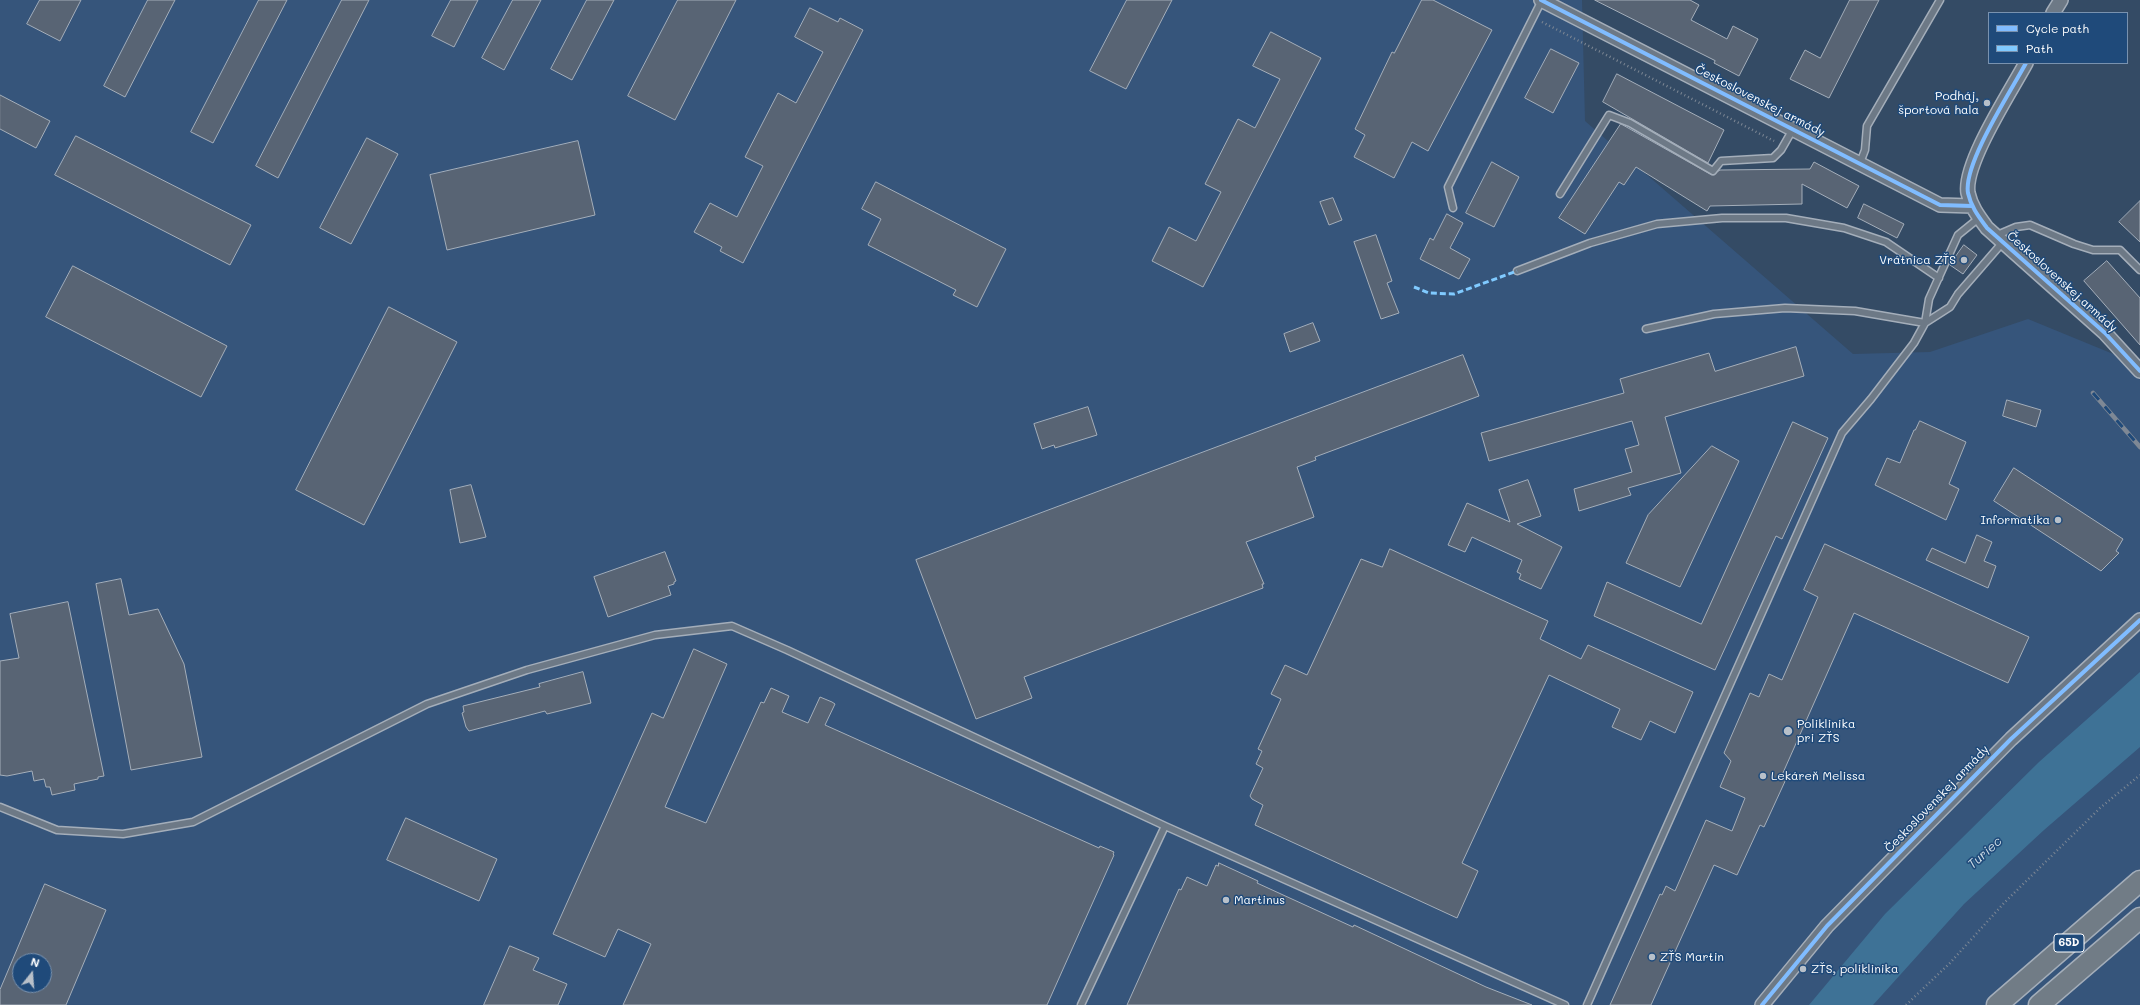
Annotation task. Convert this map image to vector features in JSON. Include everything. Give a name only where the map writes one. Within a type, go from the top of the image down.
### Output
[{"type":"main road","name":"65D","points":[[1997,1005],[2140,881]]},
{"type":"main road","name":"65D","points":[[2039,1005],[2140,918]]},
{"type":"street","name":"Československej armády","points":[[1542,0],[1940,205],[1976,212],[1999,239],[2105,333],[2140,371]]},
{"type":"street","points":[[2054,12],[2061,0]]},
{"type":"street","points":[[1976,212],[1968,192],[1971,168],[1984,140],[2025,64]]},
{"type":"street","name":"Československej armády","points":[[1762,1005],[1827,926],[2011,739],[2140,620]]},
{"type":"lane","points":[[1453,208],[1448,187],[1542,0]]},
{"type":"lane","points":[[1860,164],[1865,150],[1867,126],[1940,0]]},
{"type":"lane","points":[[1560,194],[1609,115],[1630,123],[1713,171],[1721,161],[1773,158],[1781,150],[1793,129]]},
{"type":"lane","points":[[1587,1005],[1842,433],[1871,399],[1914,343],[1925,323],[1929,299],[1958,235],[1976,212]]},
{"type":"lane","points":[[1517,271],[1590,243],[1657,224],[1722,218],[1786,218],[1844,228],[1886,242],[1939,278]]},
{"type":"lane","points":[[1646,329],[1714,314],[1785,308],[1855,311],[1925,323],[1950,307],[1999,239],[2030,225],[2074,244],[2094,250],[2120,250],[2140,270]]},
{"type":"lane","points":[[0,807],[57,830],[123,834],[193,822],[427,704],[527,670],[655,635],[732,626],[794,653],[1165,826],[1565,1005]]},
{"type":"lane","points":[[1081,1005],[1165,826]]},
{"type":"path","points":[[1534,18],[1774,141]]},
{"type":"path","points":[[1906,1005],[1950,963],[2004,903],[2100,808],[2140,775]]},
{"type":"shaded area","points":[[0,0],[1582,0],[1585,121],[1853,354],[1930,352],[2028,319],[2140,365],[2140,1005],[0,1005]]},
{"type":"water","name":"Turiec","points":[[2140,672],[2140,747],[2044,830],[1964,904],[1873,1005],[1809,1005],[1885,914],[2039,762]]},
{"type":"building","points":[[40,0],[81,0],[60,41],[27,24]]},
{"type":"building","points":[[148,0],[175,0],[125,97],[104,86]]},
{"type":"building","points":[[259,0],[287,0],[213,143],[191,132]]},
{"type":"building","points":[[342,0],[369,0],[278,178],[256,166]]},
{"type":"building","points":[[451,0],[478,0],[454,47],[432,36]]},
{"type":"building","points":[[513,0],[541,0],[504,70],[482,58]]},
{"type":"building","points":[[587,0],[614,0],[572,80],[551,69]]},
{"type":"building","points":[[678,0],[736,0],[675,120],[628,96]]},
{"type":"building","points":[[1127,0],[1172,0],[1126,89],[1090,71]]},
{"type":"building","points":[[1422,0],[1433,0],[1492,30],[1428,151],[1412,142],[1394,178],[1354,157],[1365,135],[1355,129],[1392,52],[1394,53]]},
{"type":"building","points":[[1595,0],[1690,0],[1699,5],[1691,20],[1727,39],[1733,26],[1758,39],[1739,76],[1714,63],[1715,61]]},
{"type":"building","points":[[1850,0],[1879,0],[1829,98],[1790,79],[1805,50],[1820,58]]},
{"type":"building","points":[[810,8],[838,22],[840,18],[863,30],[743,263],[720,251],[722,247],[694,232],[710,203],[737,217],[763,166],[745,157],[778,93],[796,103],[823,52],[795,37]]},
{"type":"building","points":[[1271,32],[1321,58],[1203,287],[1152,261],[1169,227],[1196,241],[1221,192],[1205,184],[1238,119],[1255,128],[1280,79],[1253,66]]},
{"type":"building","points":[[1551,49],[1579,63],[1553,113],[1525,98]]},
{"type":"building","points":[[1617,74],[1724,130],[1708,163],[1603,102]]},
{"type":"building","points":[[0,95],[50,121],[36,148],[0,129]]},
{"type":"building","points":[[1621,124],[1712,175],[1720,170],[1810,169],[1814,162],[1859,186],[1847,208],[1802,184],[1802,204],[1710,206],[1707,211],[1636,167],[1624,185],[1619,182],[1585,234],[1559,218]]},
{"type":"building","points":[[76,136],[251,225],[230,265],[55,175]]},
{"type":"building","points":[[367,138],[398,154],[351,244],[320,228]]},
{"type":"building","points":[[578,141],[595,215],[447,250],[430,175]]},
{"type":"building","points":[[1492,162],[1519,177],[1494,227],[1466,213]]},
{"type":"building","points":[[876,182],[1006,249],[977,307],[953,295],[956,290],[868,245],[881,219],[862,209]]},
{"type":"building","points":[[1333,198],[1342,220],[1329,225],[1320,202]]},
{"type":"building","points":[[2140,201],[2140,242],[2119,222]]},
{"type":"building","points":[[1864,204],[1904,224],[1897,238],[1858,218]]},
{"type":"building","points":[[1447,214],[1463,223],[1450,248],[1470,259],[1459,279],[1420,259],[1430,238],[1433,240]]},
{"type":"building","points":[[1376,235],[1392,281],[1387,283],[1399,313],[1381,319],[1354,242]]},
{"type":"building","name":"Vrátnica ZŤS","points":[[1964,245],[1977,255],[1963,274],[1950,265]]},
{"type":"building","points":[[2107,261],[2140,298],[2140,345],[2084,281]]},
{"type":"building","points":[[73,266],[227,346],[201,397],[46,317]]},
{"type":"building","points":[[389,307],[457,342],[364,525],[296,490]]},
{"type":"building","points":[[1313,323],[1320,341],[1290,352],[1284,334]]},
{"type":"building","points":[[1796,347],[1804,376],[1665,417],[1681,473],[1628,488],[1631,495],[1579,511],[1574,489],[1632,472],[1625,449],[1639,445],[1632,421],[1489,461],[1481,433],[1624,393],[1620,379],[1709,353],[1715,371]]},
{"type":"building","points":[[1463,355],[1479,396],[1315,457],[1316,460],[1297,467],[1314,517],[1246,542],[1264,584],[1262,584],[1263,588],[1024,677],[1032,698],[976,719],[916,560]]},
{"type":"building","points":[[2007,400],[2041,410],[2036,427],[2003,416]]},
{"type":"building","points":[[1088,407],[1097,435],[1055,448],[1054,445],[1042,449],[1034,424]]},
{"type":"building","points":[[1920,421],[1966,442],[1949,484],[1959,489],[1946,520],[1875,485],[1887,458],[1900,463],[1914,430]]},
{"type":"building","points":[[1793,422],[1828,438],[1782,539],[1776,536],[1715,670],[1594,616],[1607,582],[1701,624]]},
{"type":"building","points":[[1712,446],[1739,461],[1680,587],[1626,563],[1648,515]]},
{"type":"building","name":"Informatika","points":[[2014,468],[2123,539],[2116,551],[2119,553],[2101,571],[1994,501]]},
{"type":"building","points":[[1528,480],[1541,516],[1517,524],[1562,547],[1541,589],[1519,579],[1521,574],[1517,572],[1522,560],[1472,537],[1465,552],[1448,545],[1467,503],[1510,522],[1499,490]]},
{"type":"building","points":[[471,485],[486,537],[460,543],[450,490]]},
{"type":"building","points":[[1977,535],[1992,542],[1984,561],[1996,566],[1988,588],[1926,560],[1932,548],[1965,563]]},
{"type":"building","points":[[1825,544],[2029,637],[2008,683],[1854,613],[1782,775],[1787,777],[1764,827],[1760,825],[1737,875],[1714,865],[1651,1005],[1610,1005],[1660,894],[1662,895],[1666,886],[1675,891],[1706,820],[1732,831],[1745,798],[1720,787],[1731,761],[1724,753],[1750,693],[1759,697],[1769,674],[1782,680],[1818,597],[1804,590]]},
{"type":"building","points":[[1390,549],[1548,621],[1540,639],[1581,659],[1588,645],[1693,692],[1675,733],[1650,721],[1641,740],[1612,727],[1620,709],[1549,675],[1462,863],[1478,871],[1457,918],[1255,825],[1263,805],[1252,799],[1250,796],[1263,768],[1256,764],[1262,751],[1258,749],[1281,699],[1271,694],[1285,665],[1307,675],[1361,559],[1382,567]]},
{"type":"building","points":[[665,552],[676,581],[674,584],[668,586],[671,595],[608,617],[594,577]]},
{"type":"building","points":[[121,579],[129,615],[158,609],[184,664],[202,757],[131,770],[96,584]]},
{"type":"building","points":[[68,602],[104,776],[98,777],[98,779],[74,784],[75,790],[52,795],[50,787],[46,787],[44,779],[34,781],[32,771],[7,776],[0,775],[0,661],[19,658],[10,614]]},
{"type":"building","points":[[694,649],[727,664],[665,807],[706,823],[761,702],[764,703],[771,688],[789,696],[782,712],[808,723],[820,697],[832,702],[835,704],[825,725],[1099,848],[1100,846],[1114,852],[1114,855],[1047,1005],[623,1005],[651,944],[618,929],[605,957],[553,934],[652,713],[663,718]]},
{"type":"building","points":[[583,672],[591,703],[547,714],[545,711],[469,731],[466,727],[462,713],[464,712],[463,706],[540,687],[539,684]]},
{"type":"building","points":[[406,818],[497,859],[479,901],[387,860]]},
{"type":"building","points":[[1219,863],[1258,881],[1257,883],[1353,927],[1354,925],[1486,987],[1532,1005],[1127,1005],[1179,889],[1181,890],[1187,877],[1207,886],[1216,865],[1218,866]]},
{"type":"building","points":[[45,884],[106,910],[66,1005],[0,1005],[0,990],[12,962],[12,993],[52,993],[52,953],[16,953]]},
{"type":"building","points":[[510,946],[539,958],[533,970],[567,984],[558,1005],[484,1005]]},
{"type":"railway","points":[[2093,393],[2140,447]]},
{"type":"marked path","points":[[1414,287],[1429,293],[1454,294],[1517,271]]},
{"type":"cycle path","points":[[1541,0],[1940,205],[1972,206]]},
{"type":"cycle path","points":[[2025,64],[1980,147],[1973,164],[1968,180],[1968,193],[1971,203],[1987,228],[2105,333],[2140,371]]},
{"type":"cycle path","points":[[1762,1005],[1827,926],[2011,739],[2140,620]]},
{"type":"place","name":"Podháj, športová hala","points":[[1987,103]]},
{"type":"place","name":"Vrátnica ZŤS","points":[[1964,260]]},
{"type":"place","name":"Informatika","points":[[2058,520]]},
{"type":"place","name":"Poliklinika pri ZŤS","points":[[1788,731]]},
{"type":"place","name":"Lekáreň Melissa","points":[[1763,776]]},
{"type":"place","name":"Martinus","points":[[1226,900]]},
{"type":"place","name":"ZŤS Martin","points":[[1652,957]]},
{"type":"place","name":"ZŤS, poliklinika","points":[[1803,969]]}]
